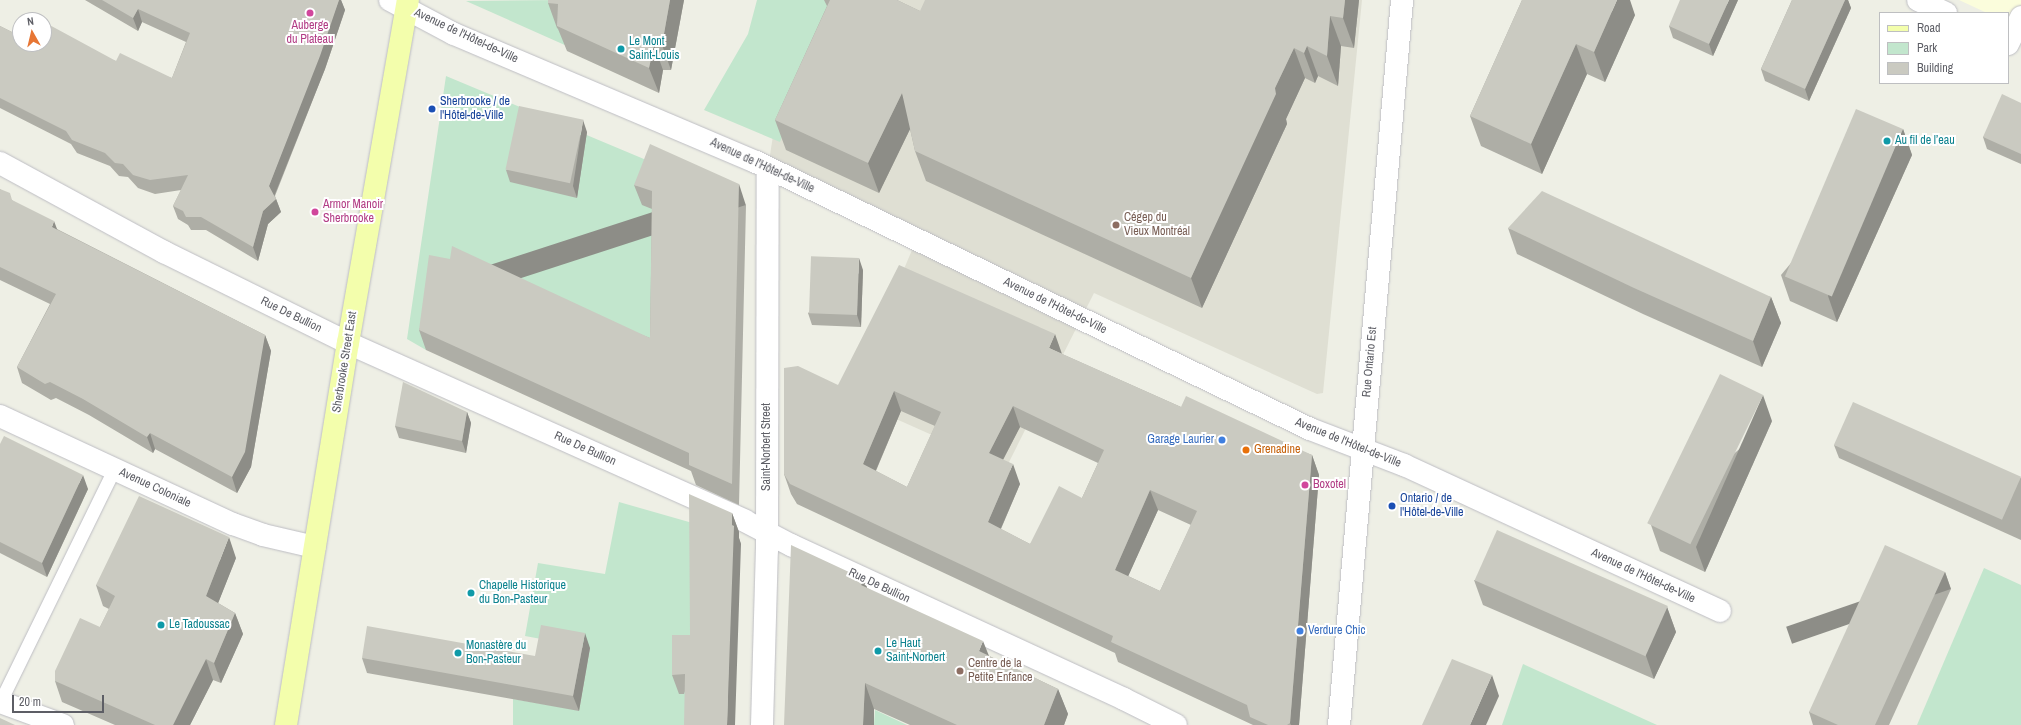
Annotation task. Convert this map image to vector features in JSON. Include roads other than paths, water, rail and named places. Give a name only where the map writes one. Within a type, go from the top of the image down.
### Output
[{"type":"main road","name":"Sherbrooke Street East","points":[[286,725],[348,343],[402,43],[401,3]]},
{"type":"street","name":"Rue Ontario Est","points":[[1339,725],[1402,0]]},
{"type":"street","points":[[1918,0],[1944,12]]},
{"type":"street","name":"Avenue de l'Hôtel-de-Ville","points":[[401,3],[454,34],[768,168],[1310,429],[1404,465],[1720,611]]},
{"type":"street","points":[[2009,42],[2021,17]]},
{"type":"street","points":[[2009,48],[2021,54]]},
{"type":"street","name":"Rue De Bullion","points":[[0,163],[164,252],[348,343],[766,532],[1176,725]]},
{"type":"street","name":"Saint-Norbert Street","points":[[762,725],[766,532],[768,168]]},
{"type":"street","name":"Avenue Coloniale","points":[[0,416],[233,524],[263,535],[315,547]]},
{"type":"street","points":[[0,702],[63,725]]},
{"type":"lane","points":[[0,702],[114,469]]},
{"type":"place","name":"Auberge du Plateau","points":[[310,13]]},
{"type":"place","name":"Le Mont Saint-Louis","points":[[621,49]]},
{"type":"place","name":"Sherbrooke / de l'Hôtel-de-Ville","points":[[432,109]]},
{"type":"place","name":"Au fil de l’eau","points":[[1887,141]]},
{"type":"place","name":"Armor Manoir Sherbrooke","points":[[315,212]]},
{"type":"place","name":"Cégep du Vieux Montréal","points":[[1116,225]]},
{"type":"place","name":"Garage Laurier","points":[[1222,440]]},
{"type":"place","name":"Grenadine","points":[[1246,450]]},
{"type":"place","name":"Boxotel","points":[[1305,485]]},
{"type":"place","name":"Ontario / de l'Hôtel-de-Ville","points":[[1392,506]]},
{"type":"place","name":"Chapelle Historique du Bon-Pasteur","points":[[471,593]]},
{"type":"place","name":"Le Tadoussac","points":[[161,625]]},
{"type":"place","name":"Verdure Chic","points":[[1300,631]]},
{"type":"place","name":"Le Haut Saint-Norbert","points":[[878,651]]},
{"type":"place","name":"Monastère du Bon-Pasteur","points":[[458,653]]},
{"type":"place","name":"Centre de la Petite Enfance","points":[[960,671]]}]
